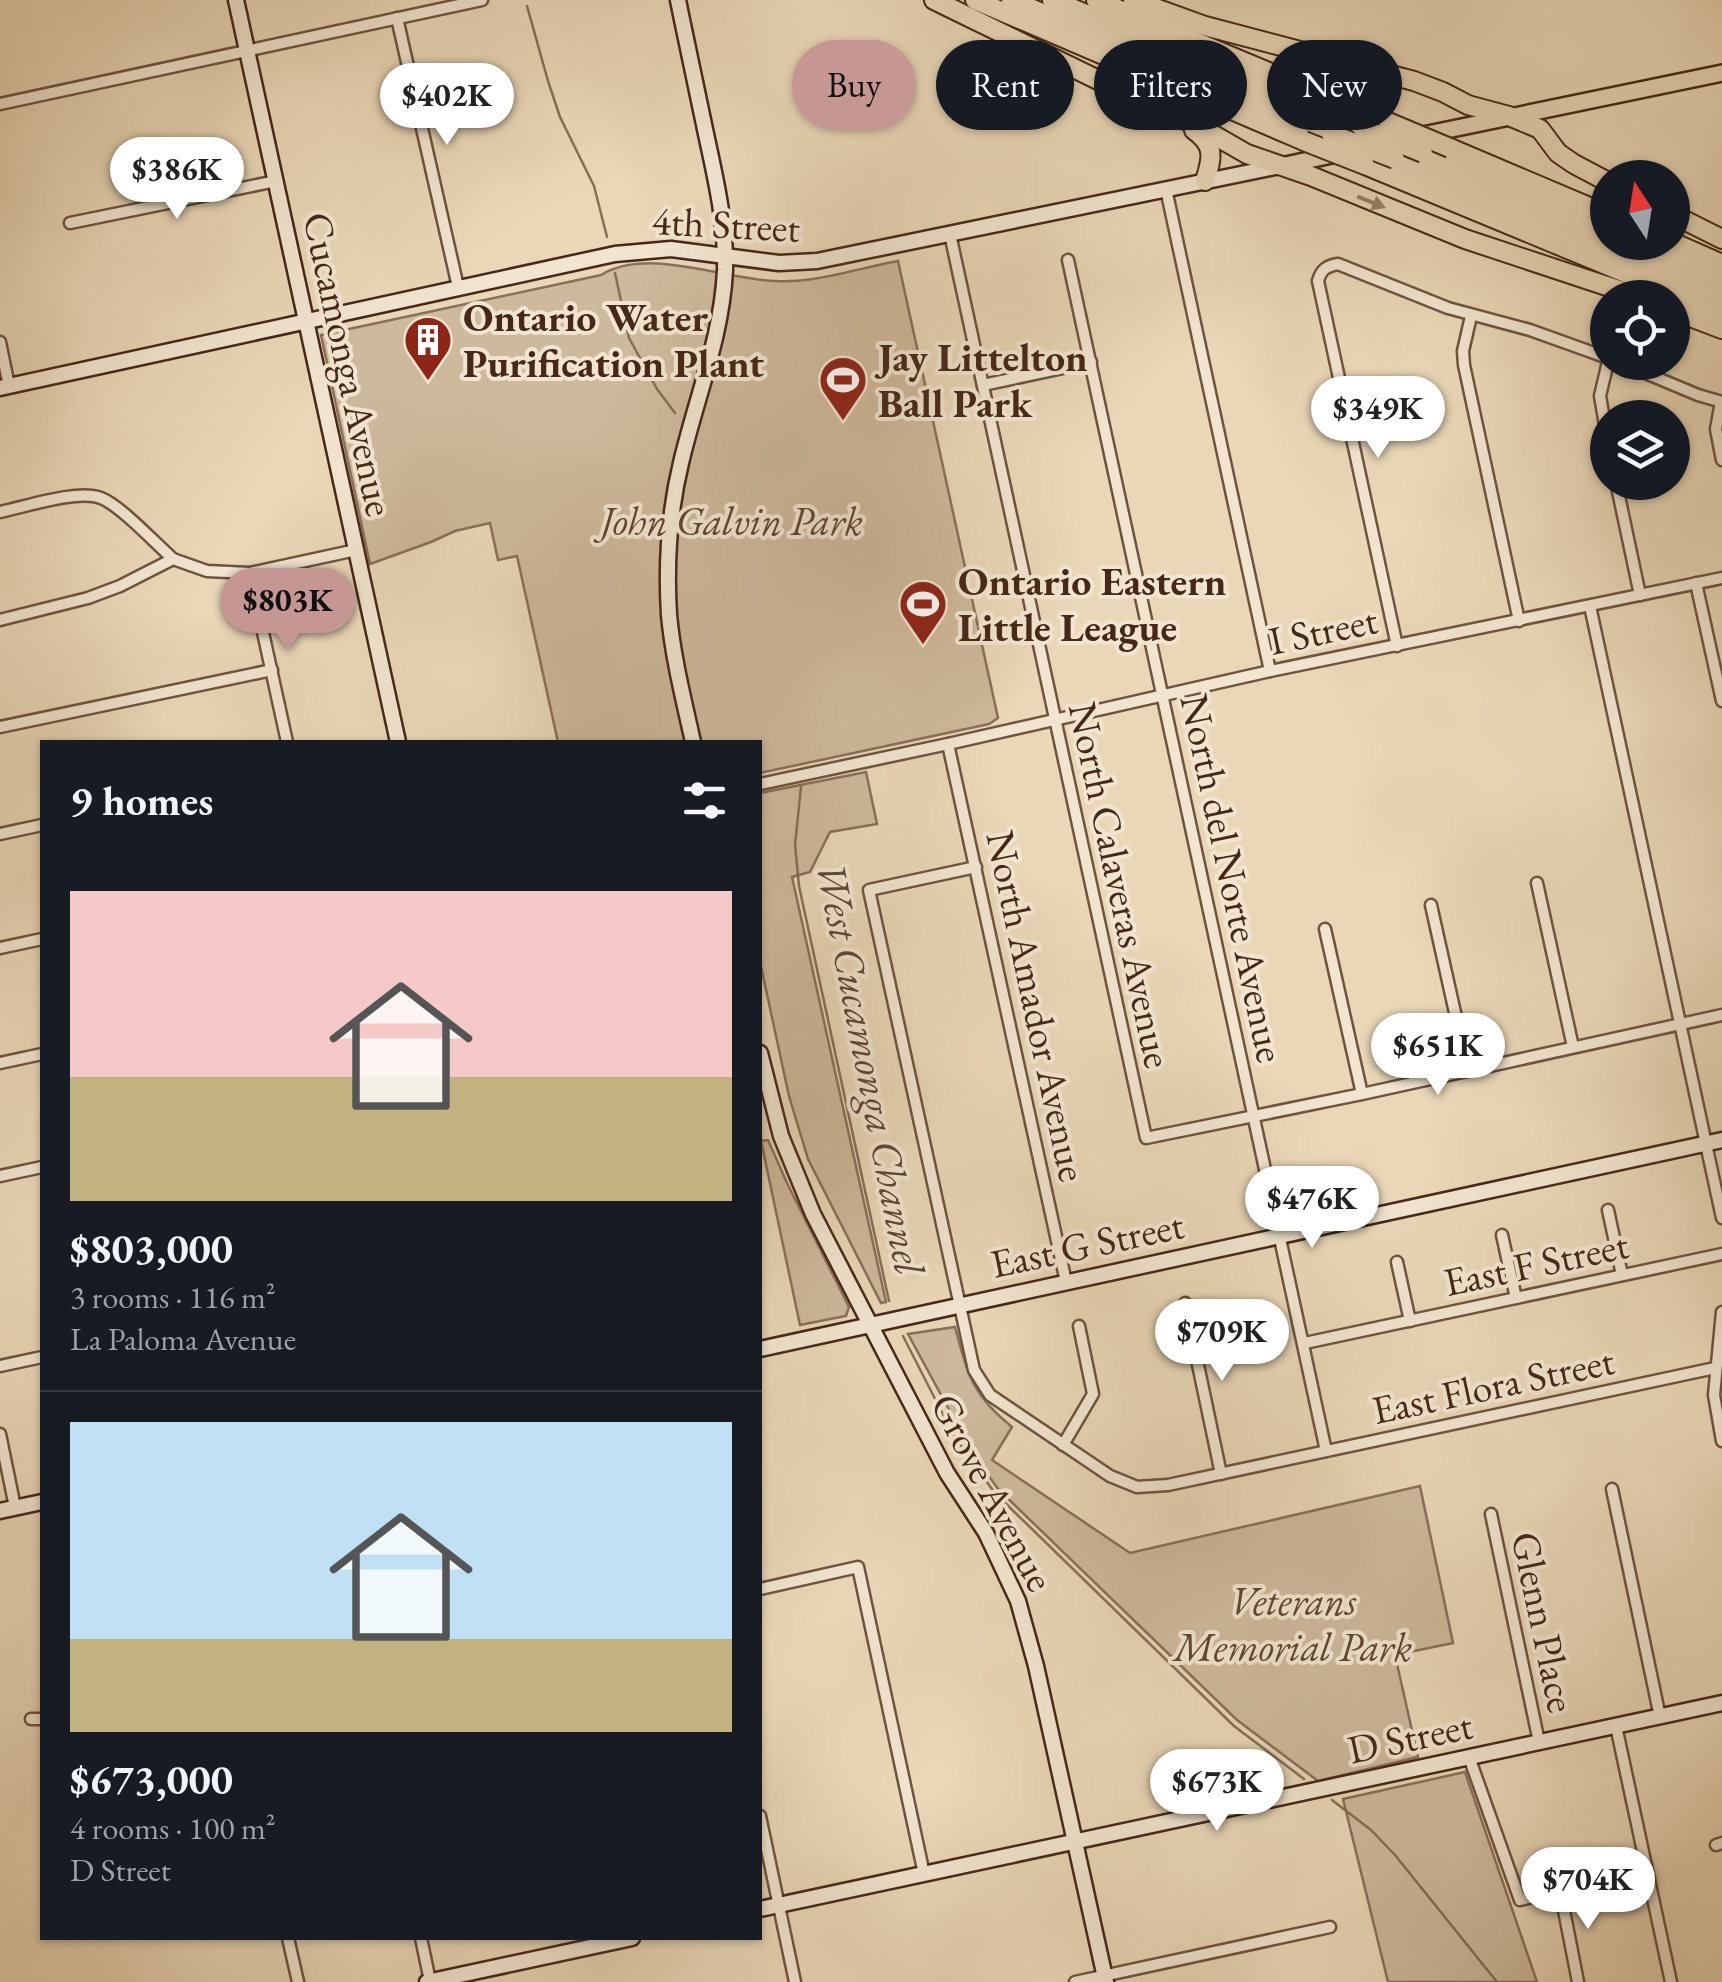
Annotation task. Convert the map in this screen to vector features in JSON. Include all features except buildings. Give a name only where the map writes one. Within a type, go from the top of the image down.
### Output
[{"type":"highway","points":[[934,0],[1094,78]]},
{"type":"highway","points":[[975,0],[1722,313]]},
{"type":"highway","points":[[1011,0],[1722,296]]},
{"type":"highway","points":[[1052,0],[1590,224]]},
{"type":"highway","points":[[1096,0],[1590,207]]},
{"type":"highway","points":[[1132,0],[1204,26],[1414,82],[1468,106],[1509,116],[1540,130],[1558,153],[1590,172]]},
{"type":"highway","points":[[1193,130],[1208,144],[1212,158],[1206,181]]},
{"type":"highway","points":[[1205,130],[1247,154],[1465,239],[1594,280]]},
{"type":"highway","points":[[1690,223],[1722,239]]},
{"type":"highway","points":[[1690,250],[1722,264]]},
{"type":"highway","points":[[1675,260],[1722,280]]},
{"type":"highway","points":[[1690,317],[1722,329]]},
{"type":"main road","name":"Cucamonga Avenue","points":[[236,0],[398,740]]},
{"type":"main road","points":[[678,0],[720,196],[725,256],[717,331],[680,465],[668,547],[670,616],[693,740]]},
{"type":"main road","name":"4th Street","points":[[5,387],[609,255],[670,249],[778,264],[805,262],[1722,72]]},
{"type":"main road","name":"Grove Avenue","points":[[762,1061],[795,1174],[948,1474],[1010,1579],[1028,1631],[1105,1979]]},
{"type":"main road","name":"East G Street","points":[[762,1349],[1714,1142]]},
{"type":"main road","points":[[8,1509],[40,1502]]},
{"type":"main road","name":"D Street","points":[[762,1909],[1722,1703]]},
{"type":"main road","points":[[428,1982],[623,1940]]},
{"type":"street","points":[[0,104],[482,0]]},
{"type":"street","points":[[398,18],[458,287]]},
{"type":"street","points":[[70,223],[276,180]]},
{"type":"street","points":[[1166,189],[1270,672]]},
{"type":"street","name":"North Calaveras Avenue","points":[[950,234],[1146,1138],[1254,1115]]},
{"type":"street","name":"North del Norte Avenue","points":[[1068,260],[1326,1451]]},
{"type":"street","points":[[1397,646],[1318,281],[1321,272],[1338,264],[1472,316],[1530,330],[1590,353]]},
{"type":"street","points":[[1472,316],[1463,351],[1464,364],[1519,621]]},
{"type":"street","points":[[0,342],[5,387]]},
{"type":"street","points":[[983,385],[1090,362]]},
{"type":"street","points":[[1662,380],[1721,402],[1716,430],[1722,460]]},
{"type":"street","points":[[0,512],[71,497],[100,497],[173,559],[207,571],[250,573],[356,550]]},
{"type":"street","points":[[1620,500],[1640,595]]},
{"type":"street","points":[[0,620],[88,598],[173,559]]},
{"type":"street","points":[[250,573],[287,740]]},
{"type":"street","name":"I Street","points":[[762,784],[1722,578]]},
{"type":"street","points":[[1696,583],[1722,700]]},
{"type":"street","points":[[1590,606],[1680,1024],[1714,1142],[1722,1218]]},
{"type":"street","points":[[0,727],[272,670]]},
{"type":"street","name":"North Amador Avenue","points":[[948,744],[1066,1282]]},
{"type":"street","points":[[0,834],[40,826]]},
{"type":"street","name":"East Flora Street","points":[[976,867],[868,890],[974,1370],[990,1395],[1062,1445],[1110,1476],[1137,1486],[1168,1485],[1715,1368]]},
{"type":"street","points":[[1537,883],[1572,1047]]},
{"type":"street","points":[[1431,905],[1468,1071]]},
{"type":"street","points":[[1325,929],[1362,1094]]},
{"type":"street","points":[[0,948],[40,939]]},
{"type":"street","points":[[1254,1115],[1722,1015]]},
{"type":"street","points":[[0,1063],[40,1054]]},
{"type":"street","points":[[0,1176],[40,1167]]},
{"type":"street","points":[[1608,1210],[1622,1275]]},
{"type":"street","points":[[1502,1235],[1516,1298]]},
{"type":"street","name":"East F Street","points":[[1304,1344],[1722,1254]]},
{"type":"street","points":[[1398,1262],[1410,1321]]},
{"type":"street","points":[[1185,1302],[1221,1474]]},
{"type":"street","points":[[1722,1312],[1714,1395],[1722,1441]]},
{"type":"street","points":[[1062,1445],[1092,1394],[1079,1326]]},
{"type":"street","points":[[0,1366],[40,1357]]},
{"type":"street","points":[[0,1434],[8,1509]]},
{"type":"street","points":[[1612,1489],[1660,1716]]},
{"type":"street","name":"Glenn Place","points":[[1491,1514],[1540,1742]]},
{"type":"street","points":[[762,1588],[858,1567],[924,1874]]},
{"type":"street","points":[[1616,1726],[1670,1982]]},
{"type":"street","points":[[1469,1757],[1520,1900],[1560,1890],[1578,1982]]},
{"type":"street","points":[[762,1826],[794,1982]]},
{"type":"street","points":[[1075,1982],[1105,1979],[1330,1926]]},
{"type":"street","points":[[288,1940],[298,1982]]},
{"type":"street","points":[[421,1940],[428,1982]]},
{"type":"green space","name":"John Galvin Park","points":[[898,261],[998,718],[989,724],[762,773],[762,740],[558,740],[517,556],[498,560],[490,523],[455,531],[370,564],[321,335],[641,264],[756,279],[791,281]]},
{"type":"green space","points":[[866,772],[877,824],[830,832],[810,872],[792,877],[886,1302],[881,1303],[808,1159],[789,1096],[762,971],[762,793]]},
{"type":"green space","points":[[768,1140],[849,1307],[846,1316],[800,1325],[762,1141]]},
{"type":"green space","name":"Veterans Memorial Park","points":[[955,1327],[973,1383],[988,1405],[1012,1427],[992,1460],[1130,1553],[1420,1486],[1453,1643],[1395,1655],[1418,1757],[1318,1781],[1237,1720],[998,1489],[972,1452],[908,1334]]},
{"type":"green space","points":[[1465,1772],[1537,1982],[1388,1982],[1343,1799]]},
{"type":"waterway","points":[[527,6],[560,117],[594,186],[607,237]]},
{"type":"waterway","name":"West Cucamonga Channel","points":[[615,273],[629,338],[675,413]]},
{"type":"waterway","name":"West Cucamonga Channel","points":[[801,787],[795,845],[799,886],[889,1301]]},
{"type":"waterway","name":"West Cucamonga Channel","points":[[903,1336],[954,1436],[994,1492],[1234,1726],[1304,1779]]},
{"type":"waterway","name":"West Cucamonga Channel","points":[[1332,1800],[1371,1830],[1395,1855],[1497,1982]]},
{"type":"place","name":"Ontario Water Purification Plant","points":[[428,382]]},
{"type":"place","name":"Jay Littelton Ball Park","points":[[843,422]]},
{"type":"place","name":"Ontario Eastern Little League","points":[[923,646]]}]
